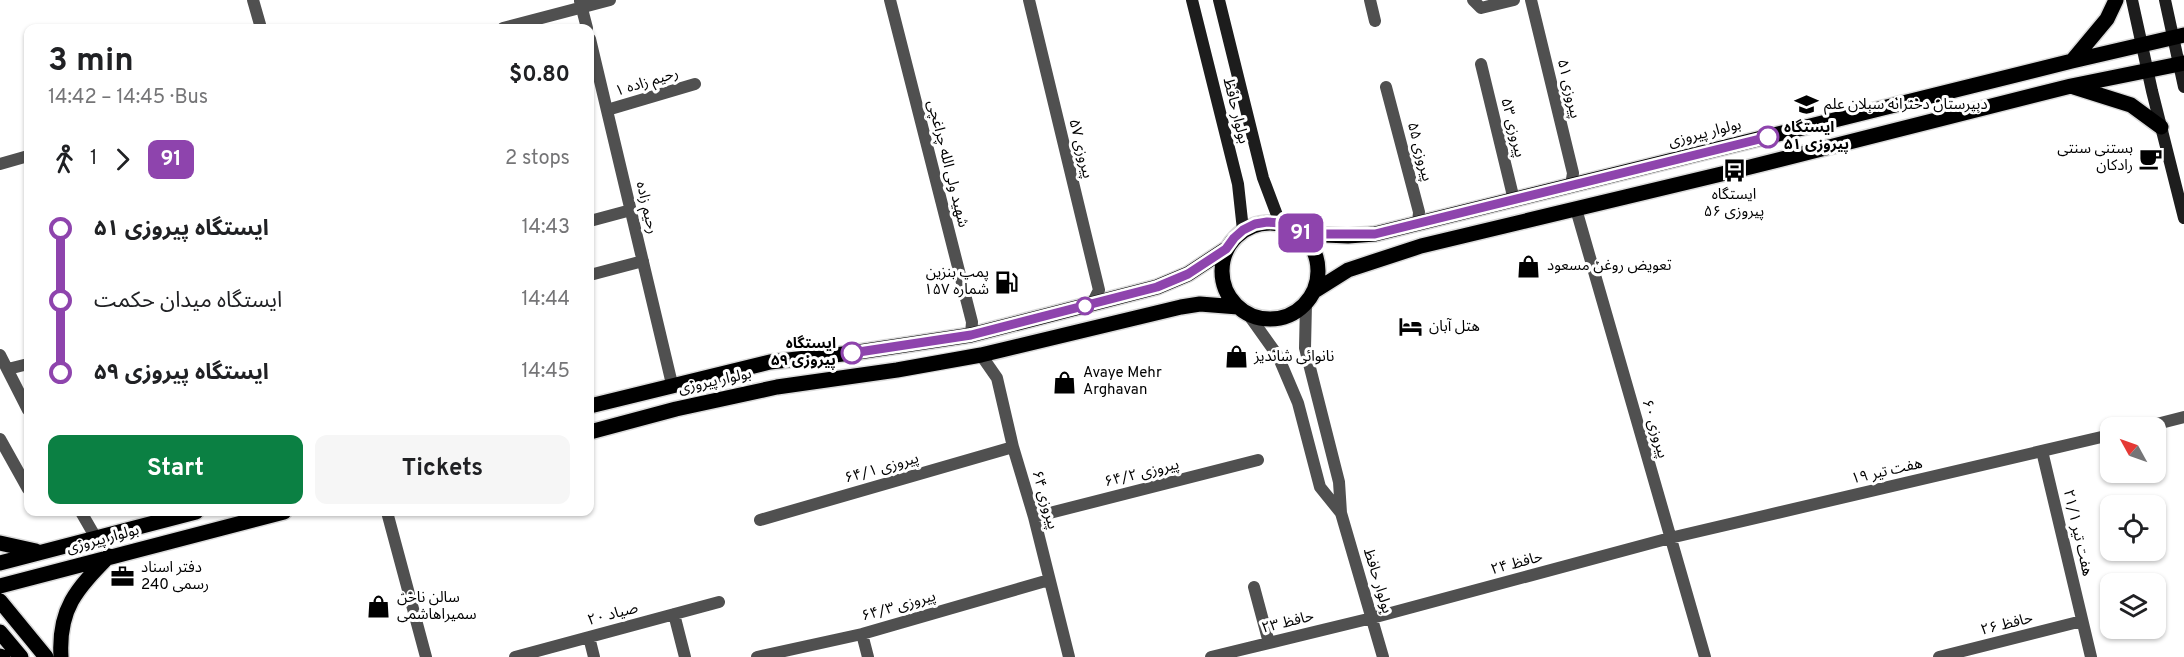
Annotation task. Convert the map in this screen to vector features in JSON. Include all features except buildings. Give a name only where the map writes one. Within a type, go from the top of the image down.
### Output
[{"type":"main road","points":[[2072,61],[2107,19],[2115,0]]},
{"type":"main road","name":"بولوار پیروزی","points":[[1302,234],[1375,234],[2072,61],[2179,37]]},
{"type":"main road","points":[[1310,297],[1318,274],[1316,255],[1311,244],[1302,234],[1280,223],[1255,224],[1243,230],[1226,249],[1221,274],[1224,286],[1243,311],[1260,318],[1285,317],[1297,311],[1310,297],[1348,270],[1421,246],[2071,86],[2181,63]]},
{"type":"main road","points":[[2071,86],[2131,105],[2161,127]]},
{"type":"main road","name":"بولوار پیروزی","points":[[594,405],[672,384],[770,362],[852,353],[971,335],[1157,287],[1188,274],[1226,249]]},
{"type":"main road","name":"بولوار پیروزی","points":[[594,431],[676,409],[777,387],[897,370],[981,355],[1181,307],[1200,304],[1243,311]]},
{"type":"main road","name":"بولوار پیروزی","points":[[0,563],[181,516]]},
{"type":"main road","name":"بولوار پیروزی","points":[[0,586],[268,516]]},
{"type":"main road","points":[[0,543],[39,552]]},
{"type":"main road","points":[[61,657],[64,614],[80,585],[109,556]]},
{"type":"main road","points":[[0,601],[46,657]]},
{"type":"main road","points":[[0,632],[21,657]]},
{"type":"street","points":[[253,0],[260,24]]},
{"type":"street","points":[[516,24],[581,4],[610,0]]},
{"type":"street","name":"شهید ولی الله چراغچی","points":[[890,0],[972,322],[971,335]]},
{"type":"street","name":"پیروزی ۵۷","points":[[1029,0],[1098,290],[1092,304]]},
{"type":"street","name":"بولوار حافظ","points":[[1192,0],[1238,184],[1243,230]]},
{"type":"street","name":"بولوار حافظ","points":[[1219,0],[1263,178],[1280,223]]},
{"type":"street","points":[[1370,0],[1375,21]]},
{"type":"street","points":[[1473,0],[1481,8],[1514,0]]},
{"type":"street","name":"پیروزی ۵۱","points":[[1531,0],[1573,173],[1571,186]]},
{"type":"street","points":[[2132,0],[2184,218]]},
{"type":"street","points":[[2165,0],[2179,37],[2184,87]]},
{"type":"street","points":[[581,4],[586,24]]},
{"type":"street","name":"رحیم زاده","points":[[594,56],[672,384]]},
{"type":"street","name":"پیروزی ۵۳","points":[[1481,64],[1514,200]]},
{"type":"street","name":"رحیم زاده ۱","points":[[607,110],[695,84]]},
{"type":"street","name":"پیروزی ۵۵","points":[[1386,87],[1419,212],[1418,224]]},
{"type":"street","points":[[0,164],[24,157]]},
{"type":"street","name":"پیروزی ۶۰","points":[[1575,209],[1705,657]]},
{"type":"street","points":[[594,220],[631,210]]},
{"type":"street","points":[[594,274],[643,261]]},
{"type":"street","points":[[1310,297],[1305,348],[1339,482],[1341,513]]},
{"type":"street","points":[[1243,311],[1278,356],[1298,403],[1320,487],[1341,513]]},
{"type":"street","points":[[0,355],[24,402]]},
{"type":"street","name":"پیروزی ۶۴","points":[[981,355],[997,378],[1069,657]]},
{"type":"street","points":[[8,369],[24,364]]},
{"type":"street","points":[[2166,422],[2184,417]]},
{"type":"street","name":"هفت تیر ۱۹","points":[[1670,538],[2100,437]]},
{"type":"street","points":[[0,439],[24,482]]},
{"type":"street","name":"پیروزی ۶۴/۱","points":[[760,520],[1013,447]]},
{"type":"street","name":"هفت تیر ۲۱/۱","points":[[2042,451],[2091,657]]},
{"type":"street","name":"پیروزی ۶۴/۲","points":[[1034,517],[1258,460]]},
{"type":"street","name":"بولوار حافظ","points":[[1341,513],[1383,657]]},
{"type":"street","points":[[83,516],[96,538]]},
{"type":"street","points":[[388,516],[426,657]]},
{"type":"street","name":"حافظ ۲۴","points":[[1372,618],[1670,538]]},
{"type":"street","name":"پیروزی ۶۴/۳","points":[[757,657],[862,634],[1049,580]]},
{"type":"street","points":[[1254,587],[1269,643]]},
{"type":"street","name":"صیاد ۲۰","points":[[518,657],[719,602]]},
{"type":"street","points":[[674,614],[685,657]]},
{"type":"street","name":"حافظ ۲۳","points":[[1211,657],[1372,618]]},
{"type":"street","name":"حافظ ۲۶","points":[[1939,657],[2082,621]]},
{"type":"street","points":[[862,634],[868,657]]},
{"type":"street","points":[[589,637],[594,657]]},
{"type":"bus line","name":"91","points":[[852,353],[971,335],[1157,287],[1188,274],[1226,249],[1243,230],[1255,224],[1280,223],[1302,234],[1348,236],[1375,234],[1768,137]]},
{"type":"place","name":"دبیرستان دخترانه سبلان علم","points":[[1806,105]]},
{"type":"place","name":"ایستگاه پیروزی ۵۱","points":[[1768,137]]},
{"type":"place","name":"بستنی سنتی رادکان","points":[[2151,158]]},
{"type":"place","name":"ایستگاه پیروزی ۵۶","points":[[1734,171]]},
{"type":"place","name":"تعویض روغن مسعود","points":[[1529,266]]},
{"type":"place","name":"پمپ بنزین شماره ۱۵۷","points":[[1007,282]]},
{"type":"place","name":"هتل آبان","points":[[1411,327]]},
{"type":"place","name":"ایستگاه پیروزی ۵۹","points":[[852,353]]},
{"type":"place","name":"نانوائی شاندیز","points":[[1236,357]]},
{"type":"place","name":"Avaye Mehr Arghavan","points":[[1065,382]]},
{"type":"place","name":"دفتر اسناد رسمی 240","points":[[123,577]]},
{"type":"place","name":"سالن ناخن سمیراهاشمی","points":[[379,607]]}]
